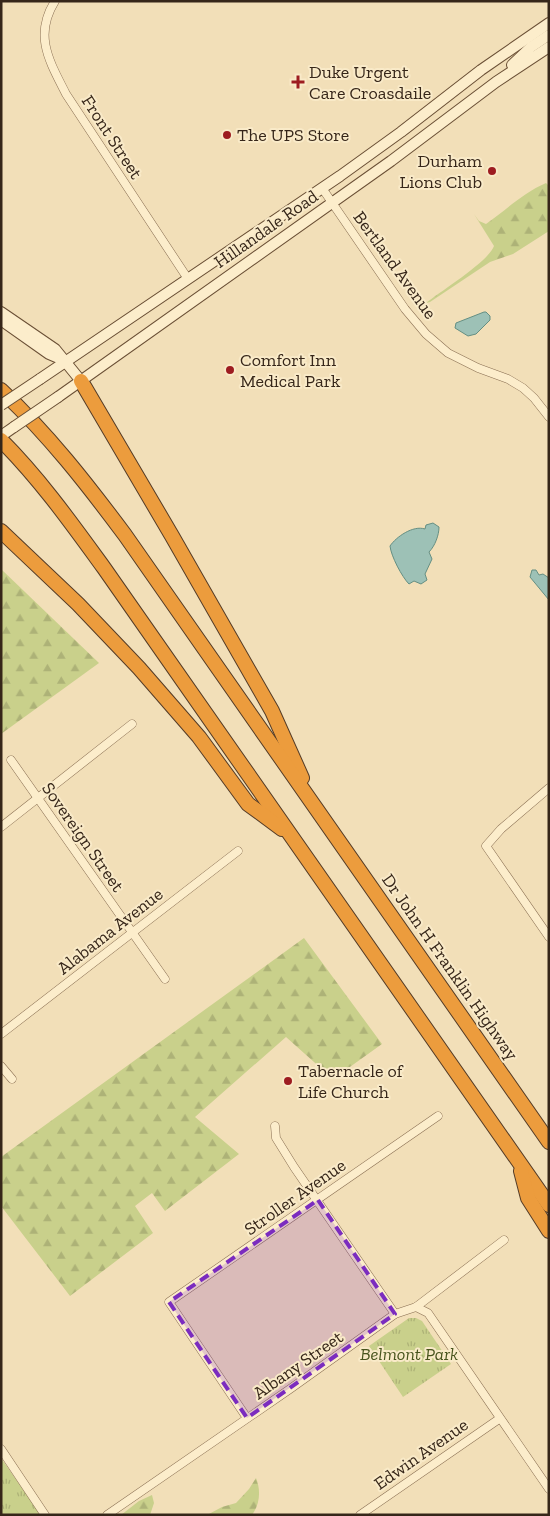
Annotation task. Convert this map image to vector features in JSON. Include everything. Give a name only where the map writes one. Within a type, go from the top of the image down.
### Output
[{"type":"highway","points":[[81,381],[272,712],[320,815]]},
{"type":"highway","points":[[1,390],[46,436],[125,535],[320,815]]},
{"type":"highway","points":[[1,440],[36,479],[93,552],[549,1205]]},
{"type":"highway","points":[[1,531],[78,604],[139,668],[199,737],[248,804],[292,836]]},
{"type":"highway","name":"Dr John H Franklin Highway","points":[[320,815],[549,1142]]},
{"type":"highway","points":[[520,1164],[528,1198],[549,1231]]},
{"type":"main road","name":"Hillandale Road","points":[[1,405],[322,188],[401,132],[481,70],[549,23]]},
{"type":"main road","points":[[496,82],[531,47],[549,35]]},
{"type":"main road","name":"Hillandale Road","points":[[1,436],[332,202],[496,82],[549,47]]},
{"type":"main road","points":[[1,312],[46,342],[66,362],[81,381]]},
{"type":"main road","points":[[1,320],[50,354],[66,362]]},
{"type":"street","name":"Front Street","points":[[55,1],[45,23],[44,32],[46,52],[51,65],[66,94],[188,279]]},
{"type":"street","name":"Bertland Avenue","points":[[322,188],[405,309],[426,334],[448,352],[478,368],[508,379],[523,388],[534,398],[549,417]]},
{"type":"street","points":[[1,827],[132,724]]},
{"type":"street","name":"Sovereign Street","points":[[11,760],[165,979]]},
{"type":"street","points":[[549,788],[501,829],[486,846],[549,937]]},
{"type":"street","name":"Alabama Avenue","points":[[1,1034],[238,851]]},
{"type":"street","points":[[1,1066],[12,1079]]},
{"type":"street","name":"Stroller Avenue","points":[[247,1418],[169,1302],[438,1116]]},
{"type":"street","points":[[275,1126],[276,1138],[294,1167],[395,1314]]},
{"type":"street","name":"Albany Street","points":[[108,1515],[395,1314],[416,1306],[504,1240]]},
{"type":"street","points":[[416,1306],[428,1313],[499,1419],[549,1489]]},
{"type":"street","name":"Edwin Avenue","points":[[360,1515],[499,1419]]},
{"type":"street","points":[[1,1449],[45,1515]]},
{"type":"highlighted area","points":[[318,1200],[395,1314],[247,1418],[169,1302]]},
{"type":"green space","points":[[546,183],[549,186],[549,231],[513,254],[490,262],[426,303],[474,268],[490,253],[494,246],[474,214],[479,221],[486,224],[522,197]]},
{"type":"green space","points":[[1,569],[99,663],[1,734]]},
{"type":"green space","points":[[304,938],[382,1044],[333,1079],[286,1037],[195,1117],[239,1154],[165,1211],[152,1193],[135,1206],[153,1233],[70,1296],[1,1206],[1,1157]]},
{"type":"green space","name":"Belmont Park","points":[[409,1318],[416,1318],[422,1321],[451,1364],[403,1397],[369,1346]]},
{"type":"green space","points":[[1,1458],[41,1515],[1,1515]]},
{"type":"green space","points":[[256,1478],[259,1487],[259,1497],[252,1515],[207,1515],[222,1507],[236,1503]]},
{"type":"green space","points":[[152,1495],[154,1503],[150,1515],[121,1515],[139,1501]]},
{"type":"water","points":[[484,312],[490,316],[490,320],[476,334],[468,336],[455,328],[456,323]]},
{"type":"water","points":[[433,523],[439,527],[439,530],[435,544],[429,552],[432,559],[425,574],[427,580],[421,584],[414,581],[409,584],[397,566],[390,546],[396,539],[410,530],[425,529],[426,525]]},
{"type":"water","points":[[532,570],[536,570],[539,575],[543,574],[549,578],[549,600],[530,577]]},
{"type":"place","name":"Duke Urgent Care Croasdaile","points":[[298,82]]},
{"type":"place","name":"The UPS Store","points":[[227,135]]},
{"type":"place","name":"Durham Lions Club","points":[[492,171]]},
{"type":"place","name":"Comfort Inn Medical Park","points":[[230,370]]},
{"type":"place","name":"Tabernacle of Life Church","points":[[288,1081]]}]
